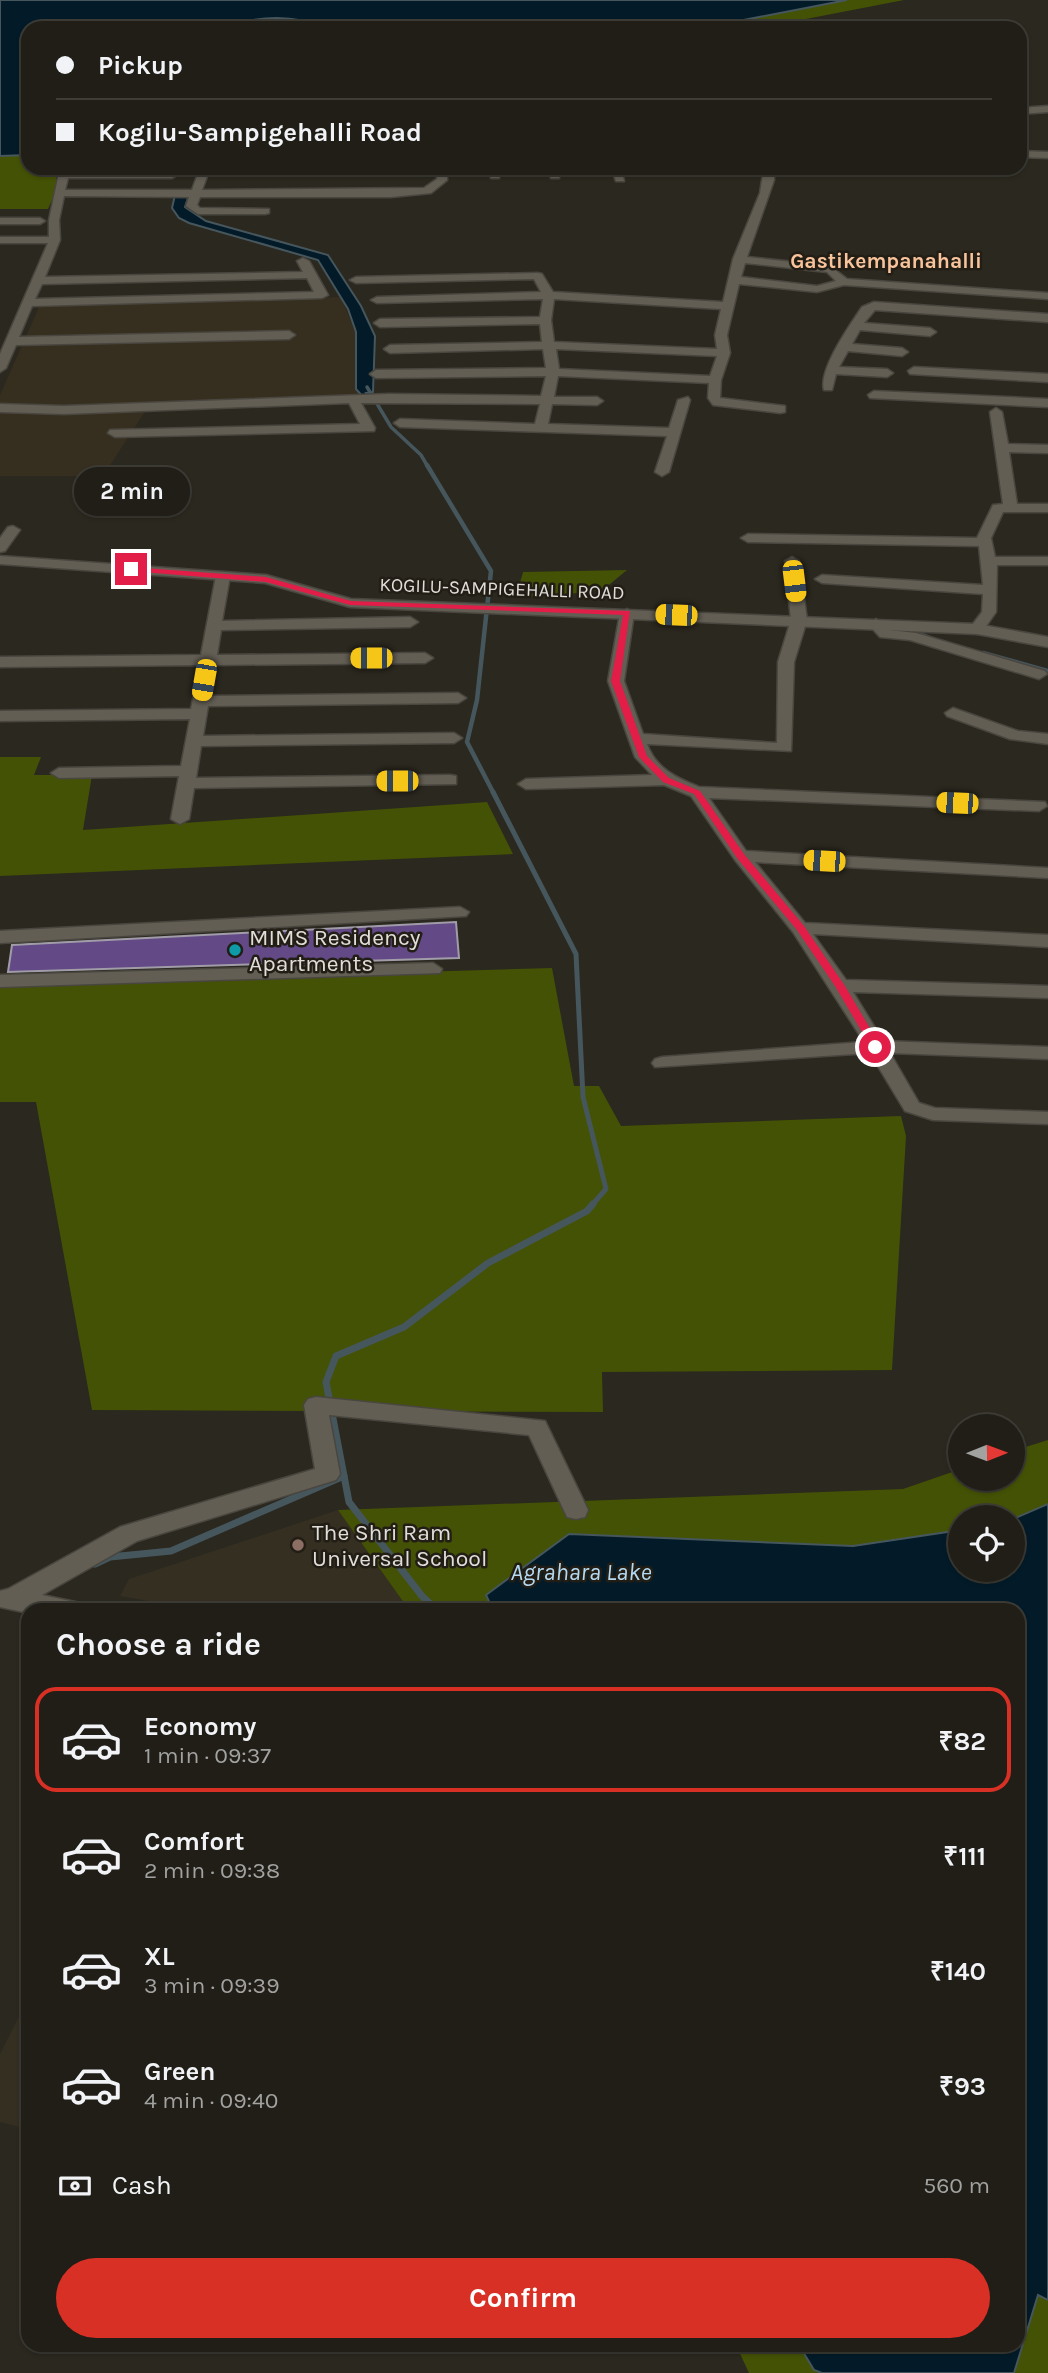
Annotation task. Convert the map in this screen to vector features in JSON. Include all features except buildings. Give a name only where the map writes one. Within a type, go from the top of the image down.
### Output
[{"type":"street","points":[[1027,110],[1048,109]]},
{"type":"street","points":[[1027,154],[1048,155]]},
{"type":"street","points":[[0,368],[55,240],[54,220],[61,193],[62,175],[172,175]]},
{"type":"street","points":[[202,175],[191,206],[198,211],[265,211]]},
{"type":"street","points":[[61,193],[391,194],[427,191],[442,180],[442,175]]},
{"type":"street","points":[[769,175],[770,183],[739,259],[721,335],[724,353],[715,380],[714,398],[717,402],[780,409]]},
{"type":"street","points":[[0,221],[40,221]]},
{"type":"street","points":[[0,240],[55,240]]},
{"type":"street","points":[[739,259],[830,269],[844,282]]},
{"type":"street","points":[[29,303],[322,295],[303,261]]},
{"type":"street","points":[[39,281],[311,275]]},
{"type":"street","points":[[356,280],[538,276],[549,295],[545,320],[553,372],[541,426]]},
{"type":"street","points":[[734,280],[817,289],[844,282],[1048,296]]},
{"type":"street","points":[[377,300],[549,295],[730,306]]},
{"type":"street","points":[[828,387],[832,370],[866,309],[885,305],[1048,317]]},
{"type":"street","points":[[380,323],[545,320]]},
{"type":"street","points":[[19,326],[32,326]]},
{"type":"street","points":[[857,326],[930,332]]},
{"type":"street","points":[[12,341],[289,335]]},
{"type":"street","points":[[390,349],[550,345],[724,353]]},
{"type":"street","points":[[844,348],[902,352]]},
{"type":"street","points":[[832,370],[887,373]]},
{"type":"street","points":[[914,371],[1048,377]]},
{"type":"street","points":[[376,374],[553,372],[715,380]]},
{"type":"street","points":[[874,395],[1048,403]]},
{"type":"street","points":[[0,408],[77,410],[389,398],[597,401]]},
{"type":"street","points":[[662,472],[684,400]]},
{"type":"street","points":[[115,433],[369,428],[354,401]]},
{"type":"street","points":[[996,412],[1011,508]]},
{"type":"street","points":[[400,423],[674,432]]},
{"type":"street","points":[[1003,449],[1048,449]]},
{"type":"street","points":[[977,629],[989,612],[989,561],[985,542],[998,508],[1048,508]]},
{"type":"street","points":[[0,548],[13,530]]},
{"type":"street","points":[[748,538],[985,542]]},
{"type":"street","name":"KOGILU-SAMPIGEHALLI ROAD","points":[[0,560],[266,579],[350,603],[977,629],[1048,642]]},
{"type":"street","points":[[637,739],[785,748],[786,662],[799,620],[792,561]]},
{"type":"street","points":[[989,561],[1048,561]]},
{"type":"street","points":[[180,819],[223,576]]},
{"type":"street","points":[[822,579],[990,590]]},
{"type":"street","points":[[627,613],[616,681],[643,757],[666,780],[697,793],[1038,806]]},
{"type":"street","points":[[214,625],[410,622]]},
{"type":"street","points":[[876,624],[885,634],[911,636],[1039,674]]},
{"type":"street","points":[[0,662],[425,658]]},
{"type":"street","points":[[0,716],[458,698]]},
{"type":"street","points":[[953,713],[1016,736],[1048,739]]},
{"type":"street","points":[[193,741],[454,738]]},
{"type":"street","points":[[59,773],[450,780]]},
{"type":"street","points":[[526,784],[666,780]]},
{"type":"street","points":[[697,793],[741,856],[800,928],[840,986],[912,1107],[933,1114],[1048,1118]]},
{"type":"street","points":[[741,856],[1048,873]]},
{"type":"street","points":[[0,937],[460,912]]},
{"type":"street","points":[[800,928],[1048,941]]},
{"type":"street","points":[[0,981],[433,969]]},
{"type":"street","points":[[840,986],[1048,992]]},
{"type":"street","points":[[662,1063],[875,1047],[1048,1053]]},
{"type":"street","points":[[5,1599],[129,1534],[328,1474],[316,1405],[537,1427],[576,1510]]},
{"type":"street","points":[[5,1599],[29,1603]]},
{"type":"shaded area","points":[[341,297],[359,341],[356,389],[364,398],[150,404],[103,476],[0,476],[0,395],[40,305]]},
{"type":"shaded area","name":"The Shri Ram Universal School","points":[[338,1510],[404,1603],[160,1603],[120,1596],[129,1579]]},
{"type":"shaded area","points":[[21,2013],[21,2127],[0,2122],[0,2054]]},
{"type":"green space","points":[[847,0],[904,0],[795,21],[738,21]]},
{"type":"green space","points":[[251,18],[304,18],[311,21],[243,21]]},
{"type":"green space","points":[[21,155],[21,175],[56,175],[56,191],[48,209],[0,209],[0,156]]},
{"type":"green space","points":[[627,570],[604,589],[556,596],[516,597],[523,572]]},
{"type":"green space","points":[[0,757],[41,757],[34,775],[92,775],[83,830],[487,802],[513,854],[0,876]]},
{"type":"green space","points":[[552,968],[574,1086],[599,1086],[621,1126],[901,1116],[906,1136],[892,1370],[602,1372],[603,1412],[92,1410],[36,1102],[0,1102],[0,984]]},
{"type":"green space","points":[[1048,1440],[1048,2373],[749,2373],[739,2352],[1025,2352],[1025,1603],[404,1603],[338,1510],[903,1489],[948,1473],[948,1491],[1026,1491],[1026,1447]]},
{"type":"water","points":[[0,0],[847,0],[738,21],[305,21],[276,18],[250,21],[21,21],[21,155],[0,156]]},
{"type":"water","points":[[175,195],[189,195],[185,207],[206,221],[328,255],[361,306],[375,336],[373,392],[366,393],[369,397],[364,398],[356,389],[356,332],[348,309],[318,260],[189,223],[179,218],[172,208]]},
{"type":"water","name":"Agrahara Lake","points":[[1048,1504],[1048,2300],[1038,2295],[1025,2337],[1025,1603],[490,1603],[486,1595],[569,1534],[853,1546],[948,1532],[948,1582],[1025,1582],[1025,1514]]},
{"type":"water","name":"Agrahara Lake","points":[[803,2352],[1020,2352],[1014,2373],[822,2373],[814,2370]]},
{"type":"waterway","points":[[367,387],[391,427],[421,455],[428,467]]},
{"type":"waterway","points":[[427,465],[491,571],[477,700],[467,742],[494,794]]},
{"type":"waterway","points":[[910,630],[935,640]]},
{"type":"waterway","points":[[983,653],[1048,671]]},
{"type":"waterway","points":[[493,792],[576,954],[583,1097],[606,1189],[592,1205]]},
{"type":"waterway","points":[[430,1603],[349,1502],[326,1382],[336,1356],[404,1327],[488,1263],[587,1211],[593,1204]]},
{"type":"waterway","points":[[95,1564],[110,1557],[171,1551],[344,1476]]},
{"type":"place","name":"MIMS Residency Apartments","points":[[235,950]]},
{"type":"place","name":"The Shri Ram Universal School","points":[[298,1545]]},
{"type":"district","name":"Gastikempanahalli","points":[[886,261]]},
{"type":"route","points":[[131,569],[266,579],[350,603],[627,613],[616,681],[643,757],[666,780],[697,793],[741,856],[800,928],[840,986],[875,1047]]}]
